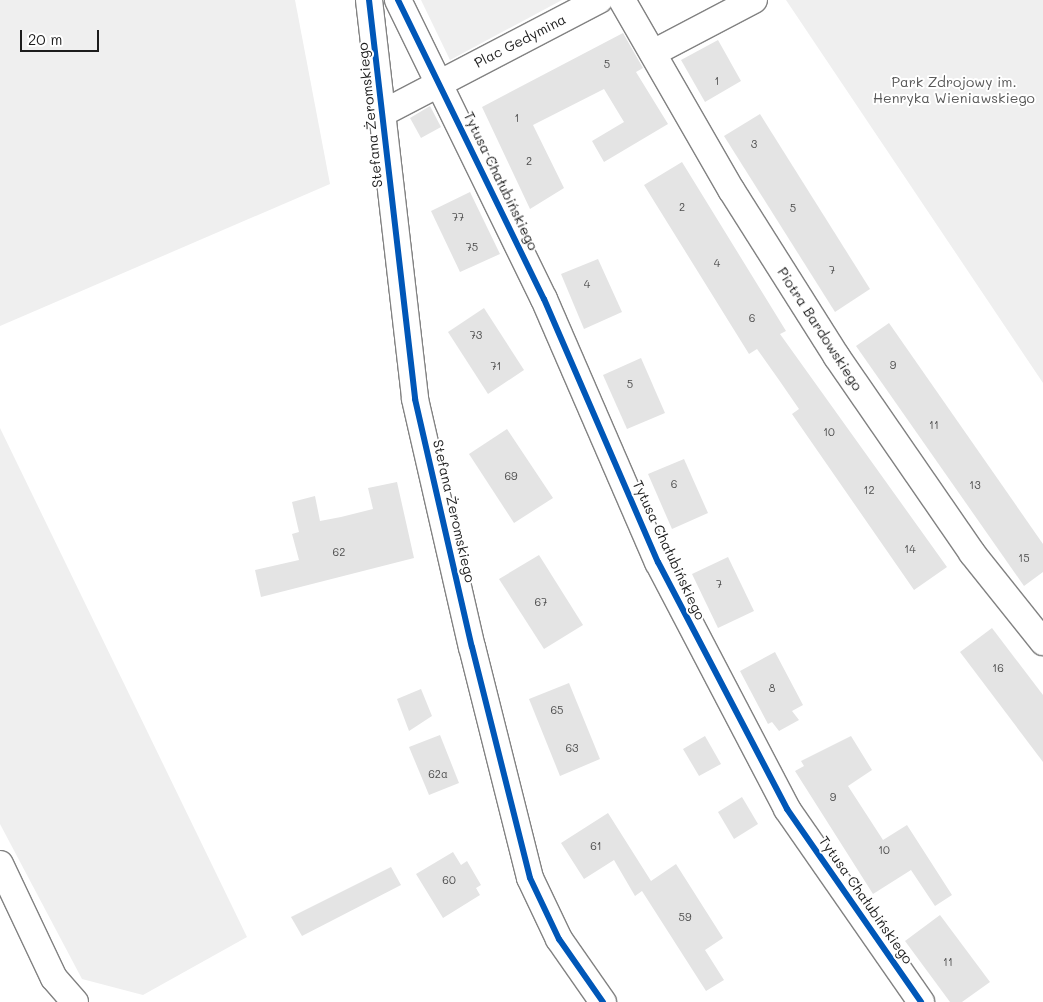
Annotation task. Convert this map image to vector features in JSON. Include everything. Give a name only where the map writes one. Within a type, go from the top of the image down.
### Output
[{"type":"street","name":"Stefana Żeromskiego","points":[[369,0],[383,113],[398,277],[415,399],[508,796],[530,878],[559,938],[603,1002]]},
{"type":"street","points":[[398,0],[440,82]]},
{"type":"street","name":"Plac Gedymina","points":[[383,113],[599,0]]},
{"type":"street","name":"Piotra Bardowskiego","points":[[622,0],[732,191],[837,357],[972,553],[1043,642]]},
{"type":"street","points":[[653,53],[754,0]]},
{"type":"street","name":"Tytusa Chałubińskiego","points":[[440,82],[544,299],[658,562],[778,792],[922,1002]]},
{"type":"street","points":[[0,864],[54,978],[76,1002]]},
{"type":"green space","points":[[0,0],[295,0],[330,184],[0,326]]},
{"type":"green space","points":[[421,0],[562,0],[450,60]]},
{"type":"green space","name":"Park Zdrojowy im. Henryka Wieniawskiego","points":[[786,0],[1043,0],[1043,383]]},
{"type":"green space","points":[[0,428],[247,937],[143,995],[82,979],[0,824]]},
{"type":"building","points":[[623,33],[643,68],[636,72],[668,124],[604,162],[592,141],[624,122],[604,89],[533,125],[564,188],[530,209],[482,107]]},
{"type":"building","points":[[718,40],[741,81],[705,102],[681,60]]},
{"type":"building","points":[[430,106],[441,127],[421,138],[410,118]]},
{"type":"building","points":[[760,114],[870,289],[835,312],[724,136]]},
{"type":"building","points":[[682,162],[786,331],[780,334],[947,567],[914,590],[792,414],[799,409],[779,380],[757,349],[749,354],[644,185]]},
{"type":"building","points":[[470,192],[500,254],[460,272],[431,211]]},
{"type":"building","points":[[598,259],[622,312],[584,329],[561,274]]},
{"type":"building","points":[[484,308],[524,370],[488,394],[448,332]]},
{"type":"building","points":[[889,323],[1043,544],[1043,572],[1024,586],[856,346]]},
{"type":"building","points":[[641,358],[665,413],[627,429],[603,375]]},
{"type":"building","points":[[507,429],[553,498],[514,523],[469,454]]},
{"type":"building","points":[[684,459],[708,513],[672,529],[648,474]]},
{"type":"building","points":[[397,482],[414,558],[261,597],[255,570],[299,560],[292,534],[299,532],[292,502],[315,496],[320,521],[341,517],[373,509],[368,488]]},
{"type":"building","points":[[539,555],[583,625],[544,649],[499,579]]},
{"type":"building","points":[[728,557],[754,611],[718,628],[692,574]]},
{"type":"building","points":[[992,628],[1043,695],[1043,762],[960,652]]},
{"type":"building","points":[[775,652],[803,705],[792,711],[799,720],[779,731],[772,722],[768,724],[740,671]]},
{"type":"building","points":[[569,683],[600,759],[560,776],[529,699]]},
{"type":"building","points":[[421,689],[432,716],[409,731],[397,699]]},
{"type":"building","points":[[440,735],[459,783],[429,795],[409,747]]},
{"type":"building","points":[[705,736],[721,764],[699,776],[683,749]]},
{"type":"building","points":[[851,736],[872,770],[848,786],[883,840],[907,825],[952,895],[935,906],[911,870],[873,894],[795,771],[804,766],[801,761]]},
{"type":"building","points":[[742,797],[758,824],[734,839],[718,812]]},
{"type":"building","points":[[608,813],[651,881],[676,864],[723,938],[705,950],[724,980],[706,991],[642,891],[635,896],[614,860],[584,879],[561,843]]},
{"type":"building","points":[[453,852],[461,865],[467,861],[481,885],[476,888],[480,895],[443,918],[416,874]]},
{"type":"building","points":[[391,867],[401,885],[302,936],[291,917]]},
{"type":"building","points":[[940,915],[990,982],[962,1002],[950,1002],[905,941]]},
{"type":"cycle path","points":[[369,0],[415,399],[472,647],[530,878],[559,939],[603,1002]]},
{"type":"cycle path","points":[[398,0],[544,299],[658,562],[787,809],[921,1002]]}]
